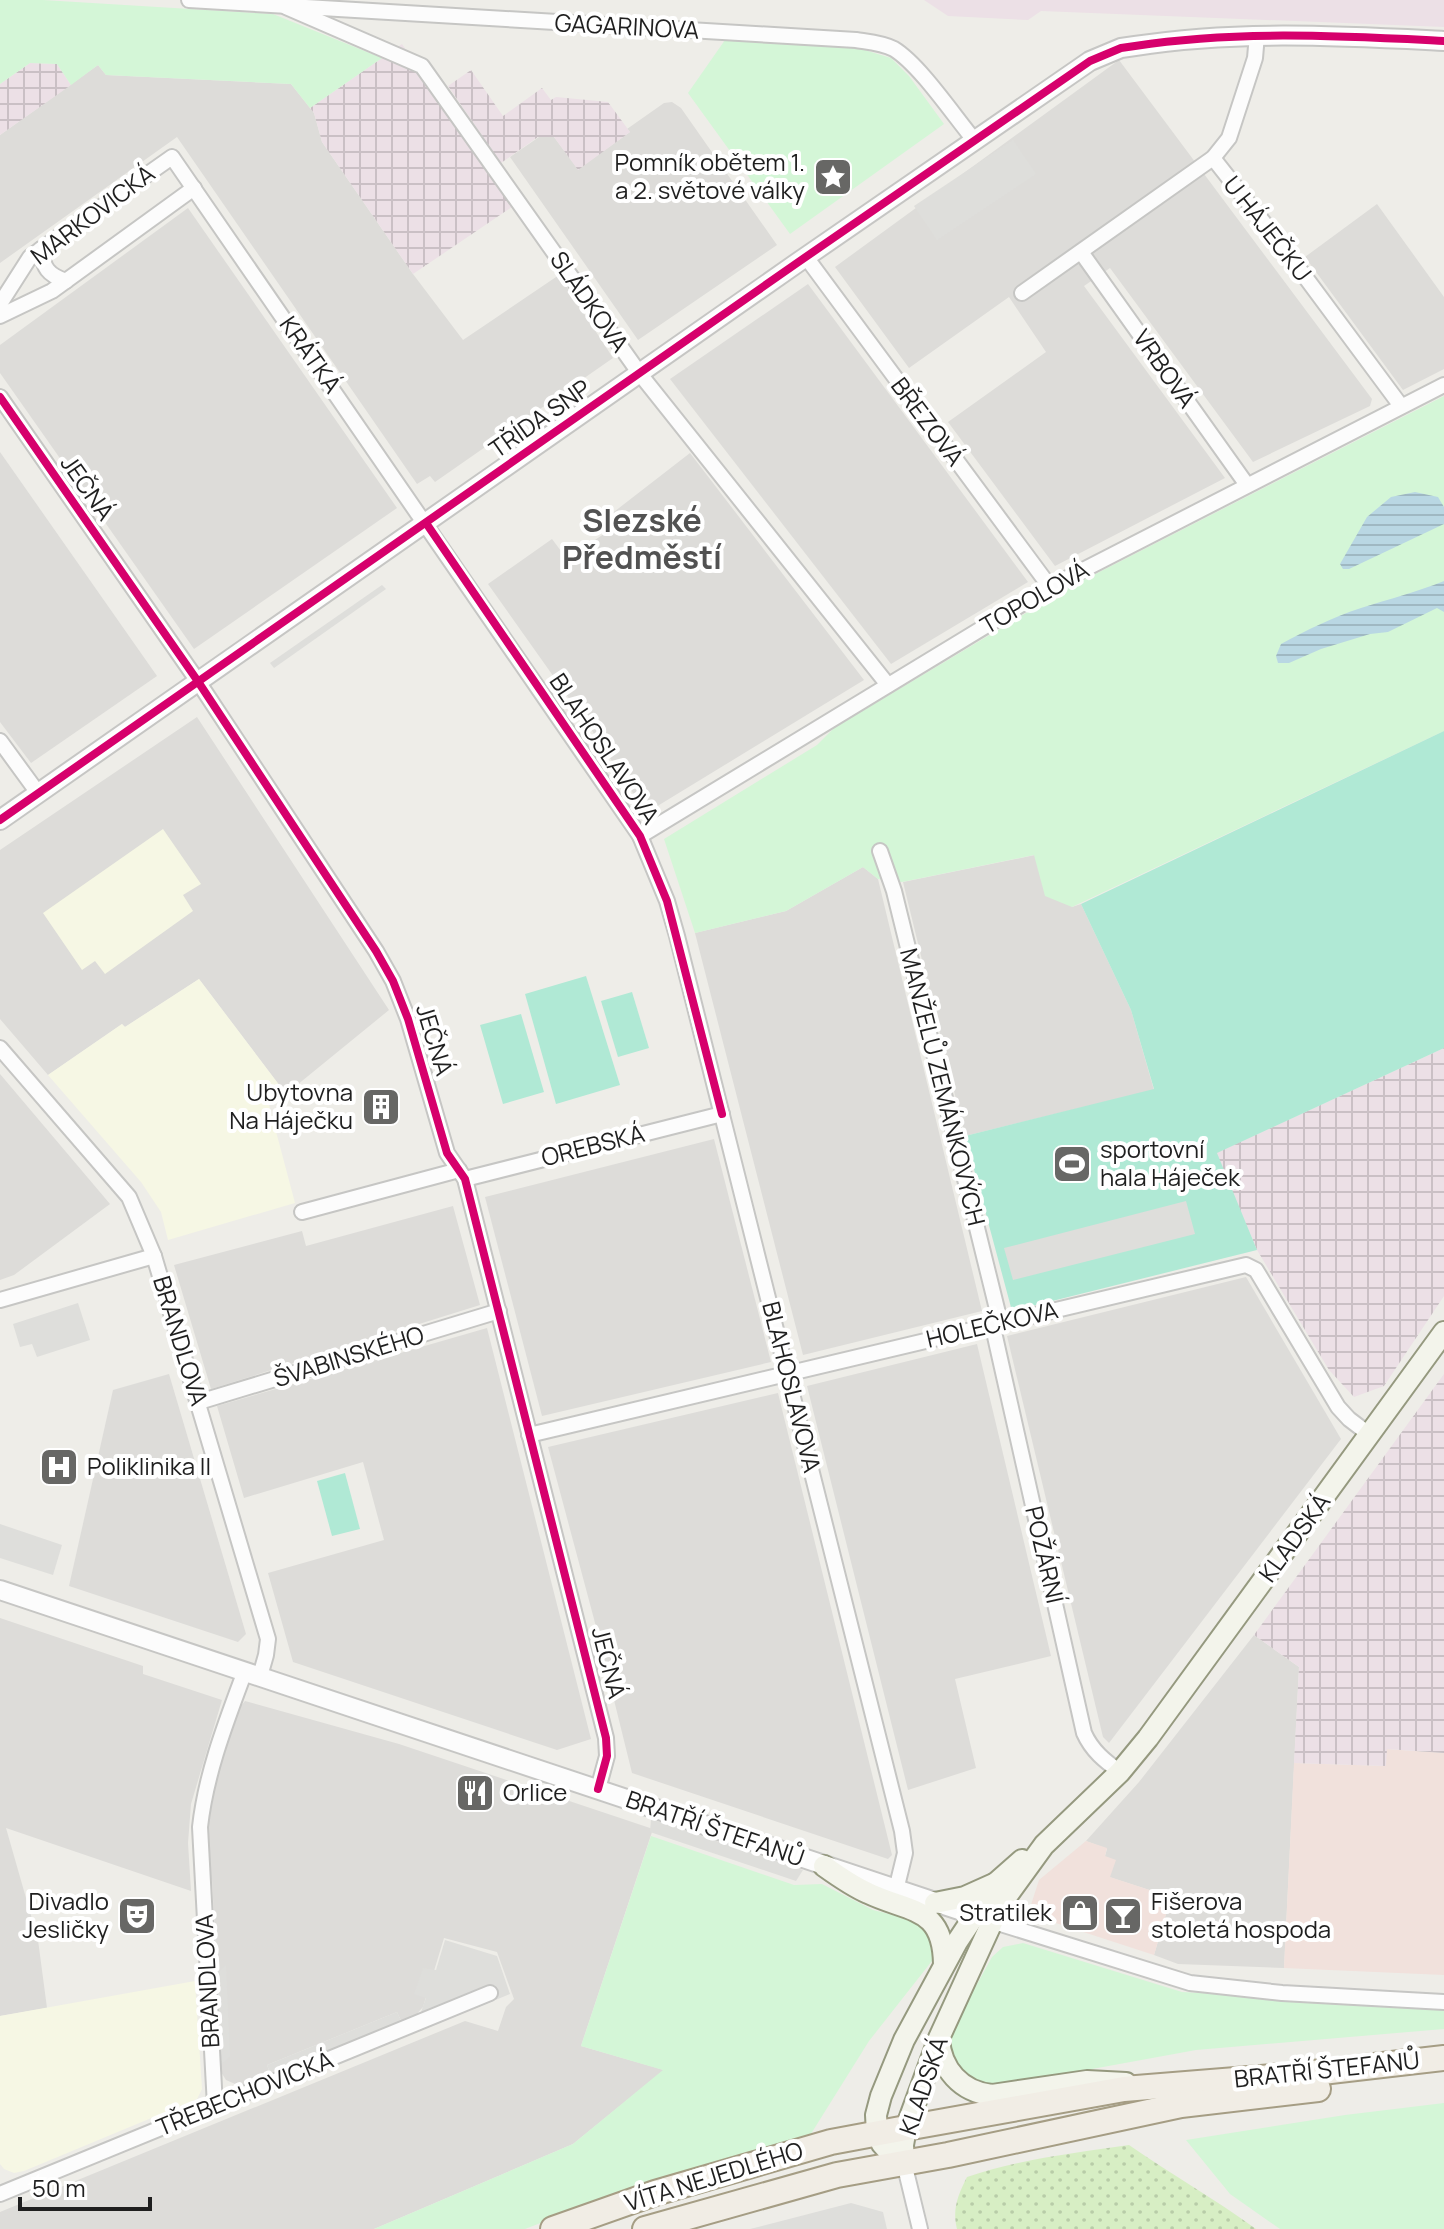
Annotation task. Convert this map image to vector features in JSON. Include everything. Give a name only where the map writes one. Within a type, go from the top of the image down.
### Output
[{"type":"main road","name":"KLADSKÁ","points":[[904,2163],[882,2144],[877,2133],[876,2115],[904,2040],[944,1964],[982,1918],[1009,1892],[1044,1845],[1120,1772],[1148,1738],[1444,1332]]},
{"type":"main road","name":"KLADSKÁ","points":[[904,2163],[906,2128],[997,1882],[1044,1845]]},
{"type":"main road","points":[[824,1866],[868,1894],[924,1915],[940,1933],[944,1964]]},
{"type":"main road","points":[[935,1903],[965,1897],[997,1882]]},
{"type":"main road","points":[[939,2038],[943,2061],[954,2078],[984,2094],[1087,2081],[1153,2086]]},
{"type":"main road","name":"BRATŘÍ ŠTEFANŮ","points":[[831,2142],[1083,2095],[1444,2058]]},
{"type":"main road","name":"BRATŘÍ ŠTEFANŮ","points":[[904,2163],[1181,2105],[1444,2074]]},
{"type":"main road","name":"VÍTA NEJEDLÉHO","points":[[553,2229],[655,2193],[831,2142]]},
{"type":"main road","name":"VÍTA NEJEDLÉHO","points":[[645,2229],[837,2175],[904,2163]]},
{"type":"street","name":"GAGARINOVA","points":[[189,0],[876,43],[891,48],[913,65],[975,141]]},
{"type":"street","name":"SLÁDKOVA","points":[[286,7],[422,66],[640,374],[888,685]]},
{"type":"street","name":"TŘÍDA SNP","points":[[0,820],[1076,69],[1121,48],[1257,35],[1444,41]]},
{"type":"street","name":"U HÁJEČKU","points":[[1257,35],[1255,58],[1229,138],[1213,158],[1401,406]]},
{"type":"street","name":"MARKOVICKÁ","points":[[0,304],[30,257],[172,157],[194,188],[52,291],[0,316]]},
{"type":"street","points":[[1022,293],[1213,158]]},
{"type":"street","name":"KRÁTKÁ","points":[[194,188],[426,523]]},
{"type":"street","points":[[41,249],[45,270],[66,281]]},
{"type":"street","name":"VRBOVÁ","points":[[1081,252],[1247,485]]},
{"type":"street","name":"BŘEZOVÁ","points":[[806,257],[1050,587]]},
{"type":"street","name":"TOPOLOVÁ","points":[[640,836],[1050,587],[1444,385]]},
{"type":"street","name":"JEČNÁ","points":[[0,397],[197,680],[393,981],[408,1019],[447,1153],[462,1174],[499,1311],[606,1738],[607,1756],[598,1789]]},
{"type":"street","name":"BLAHOSLAVOVA","points":[[426,523],[640,836],[667,901],[902,1831],[905,1853],[896,1890]]},
{"type":"street","points":[[0,741],[38,793]]},
{"type":"street","name":"MANŽELŮ ZEMÁNKOVÝCH","points":[[880,851],[894,891],[998,1313],[996,1324]]},
{"type":"street","name":"BRANDLOVA","points":[[0,1048],[129,1197],[154,1256],[268,1639],[266,1655],[252,1674],[209,1775],[203,1800],[200,1827],[215,2106]]},
{"type":"street","name":"OREBSKÁ","points":[[302,1212],[722,1114]]},
{"type":"street","points":[[0,1300],[154,1256]]},
{"type":"street","name":"HOLEČKOVA","points":[[529,1435],[1246,1265],[1256,1270],[1338,1407],[1370,1435]]},
{"type":"street","name":"ŠVABINSKÉHO","points":[[199,1402],[499,1311]]},
{"type":"street","name":"POŽÁRNÍ","points":[[996,1324],[994,1332],[1084,1733],[1101,1758],[1120,1772]]},
{"type":"street","name":"BRATŘÍ ŠTEFANŮ","points":[[0,1590],[935,1903],[1190,1983],[1282,1993],[1444,2002]]},
{"type":"street","name":"TŘEBECHOVICKÁ","points":[[0,2194],[490,1993]]},
{"type":"street","points":[[904,2163],[920,2229]]},
{"type":"shaded area","points":[[924,0],[1444,0],[1444,27],[1041,11],[1028,20],[948,16]]},
{"type":"shaded area","points":[[402,44],[512,207],[413,274],[322,142],[310,108]]},
{"type":"shaded area","points":[[1119,60],[1372,399],[1370,406],[1253,462],[1110,268],[1084,286],[1225,478],[1055,566],[948,422],[1046,352],[1009,297],[909,368],[835,267]]},
{"type":"shaded area","points":[[30,63],[57,64],[71,85],[0,135],[0,84]]},
{"type":"shaded area","points":[[98,65],[106,75],[291,84],[314,113],[322,142],[413,274],[463,340],[559,275],[613,358],[435,482],[430,476],[417,484],[177,137],[0,263],[0,135]]},
{"type":"shaded area","points":[[471,70],[503,116],[542,88],[551,100],[556,97],[608,102],[630,132],[578,170],[554,137],[538,137],[501,163],[448,86]]},
{"type":"shaded area","points":[[672,102],[681,108],[777,245],[638,340],[510,157],[539,137],[554,137],[578,169],[630,132],[627,129],[664,103]]},
{"type":"shaded area","points":[[1013,140],[1036,174],[937,240],[914,206]]},
{"type":"shaded area","points":[[1377,204],[1444,297],[1444,369],[1403,390],[1305,257]]},
{"type":"shaded area","points":[[188,208],[397,508],[194,649],[0,373],[0,345]]},
{"type":"shaded area","points":[[808,284],[1028,582],[891,664],[670,379]]},
{"type":"shaded area","points":[[0,452],[157,676],[31,763],[0,722]]},
{"type":"shaded area","points":[[690,453],[864,680],[646,813],[488,584],[552,539],[567,559],[617,525],[610,515]]},
{"type":"shaded area","points":[[382,585],[386,589],[274,668],[270,663]]},
{"type":"shaded area","points":[[197,717],[389,1010],[286,1094],[199,979],[125,1027],[122,1024],[48,1075],[0,1019],[0,850]]},
{"type":"shaded area","points":[[163,829],[201,884],[183,895],[193,911],[105,974],[95,961],[82,970],[43,913]]},
{"type":"shaded area","points":[[1035,855],[1072,907],[1081,904],[1131,1010],[1154,1090],[965,1136],[903,882]]},
{"type":"shaded area","points":[[863,867],[878,879],[982,1311],[803,1355],[695,933],[786,911]]},
{"type":"shaded area","points":[[199,979],[286,1094],[269,1105],[295,1203],[168,1240],[161,1212],[141,1182],[48,1075],[122,1024],[125,1027]]},
{"type":"shaded area","points":[[1444,1048],[1444,1296],[1384,1386],[1354,1397],[1329,1370],[1257,1250],[1216,1153]]},
{"type":"shaded area","points":[[0,1074],[110,1204],[14,1275],[0,1280]]},
{"type":"shaded area","points":[[714,1139],[771,1362],[542,1416],[485,1197]]},
{"type":"shaded area","points":[[1186,1201],[1195,1234],[1013,1280],[1004,1248]]},
{"type":"shaded area","points":[[453,1206],[480,1305],[211,1389],[174,1265],[302,1231],[306,1246]]},
{"type":"shaded area","points":[[1246,1277],[1341,1439],[1109,1743],[1103,1737],[1007,1336]]},
{"type":"shaded area","points":[[78,1303],[90,1340],[37,1357],[32,1344],[20,1347],[13,1324]]},
{"type":"shaded area","points":[[487,1328],[591,1739],[557,1750],[293,1662],[268,1573],[384,1540],[363,1462],[244,1498],[217,1406]]},
{"type":"shaded area","points":[[977,1344],[1051,1656],[955,1679],[976,1768],[908,1790],[807,1386]]},
{"type":"shaded area","points":[[169,1374],[246,1634],[238,1642],[69,1586],[113,1390]]},
{"type":"shaded area","points":[[1444,1374],[1444,1753],[1387,1749],[1386,1766],[1294,1763],[1299,1667],[1254,1635]]},
{"type":"shaded area","points":[[778,1393],[892,1855],[888,1859],[632,1773],[548,1447]]},
{"type":"shaded area","points":[[0,1524],[62,1545],[53,1575],[0,1558]]},
{"type":"shaded area","points":[[0,1618],[143,1666],[143,1674],[222,1700],[191,1804],[188,1843],[191,1891],[6,1828],[38,1940],[47,2008],[0,2016]]},
{"type":"shaded area","points":[[1254,1635],[1299,1667],[1284,1968],[1178,1964],[1154,1955],[1171,1897],[1109,1877],[1105,1856],[1107,1849],[1086,1841],[1139,1782]]},
{"type":"shaded area","points":[[245,1701],[399,1744],[653,1829],[581,2046],[664,2070],[573,2144],[374,2229],[0,2229],[0,2212],[465,2021],[498,2031],[506,2007],[514,1999],[497,1952],[444,1938],[423,2007],[415,2016],[402,2023],[397,2012],[267,2065],[271,2076],[242,2087],[226,2080],[218,2067],[211,1978],[217,1970],[212,1880],[205,1871],[204,1843],[215,1775],[236,1712]]},
{"type":"shaded area","points":[[1386,1749],[1444,1753],[1444,1975],[1284,1968],[1294,1763],[1385,1766]]},
{"type":"shaded area","points":[[651,1819],[803,1870],[796,1881],[650,1832]]},
{"type":"shaded area","points":[[1086,1841],[1107,1848],[1105,1856],[1116,1860],[1110,1877],[1171,1897],[1154,1955],[1028,1914],[1039,1880]]},
{"type":"shaded area","points":[[445,1940],[497,1956],[510,1994],[427,2028],[421,2012],[426,1998],[414,1994],[423,1968],[436,1970]]},
{"type":"shaded area","points":[[226,1965],[230,2057],[218,2067],[211,1978]]},
{"type":"shaded area","points":[[195,1981],[202,2089],[197,2099],[24,2171],[14,2173],[4,2169],[0,2164],[0,2016]]},
{"type":"shaded area","points":[[397,2012],[402,2023],[271,2076],[267,2065]]},
{"type":"shaded area","points":[[851,2203],[883,2212],[887,2229],[750,2229]]},
{"type":"green space","points":[[0,0],[273,14],[382,58],[310,108],[291,84],[106,75],[98,65],[71,85],[57,64],[30,63],[0,84]]},
{"type":"green space","points":[[725,40],[858,48],[891,58],[909,76],[944,124],[790,234],[688,93]]},
{"type":"green space","points":[[1444,396],[1444,731],[1072,907],[1045,896],[1034,855],[902,882],[878,879],[863,867],[786,911],[695,933],[664,839],[817,745],[834,728],[1068,588]]},
{"type":"green space","points":[[1444,731],[1444,1048],[1217,1153],[1257,1250],[1012,1311],[965,1136],[1154,1089],[1131,1010],[1081,904]]},
{"type":"green space","points":[[586,976],[620,1085],[556,1104],[525,994]]},
{"type":"green space","points":[[632,992],[649,1048],[618,1057],[601,1001]]},
{"type":"green space","points":[[521,1014],[544,1092],[503,1104],[480,1025]]},
{"type":"green space","points":[[345,1473],[360,1529],[332,1536],[317,1481]]},
{"type":"green space","points":[[651,1836],[794,1885],[822,1884],[873,1910],[925,1923],[939,1952],[869,2041],[809,2137],[618,2193],[525,2229],[374,2229],[573,2144],[663,2070],[581,2046]]},
{"type":"green space","points":[[1023,1943],[1182,1992],[1444,2005],[1444,2029],[1196,2050],[1021,2082],[983,2084],[965,2076],[953,2063],[949,2047],[951,2031],[992,1957],[1003,1947]]},
{"type":"green space","points":[[1444,2103],[1444,2229],[1280,2229],[1230,2194],[1186,2140],[1345,2115]]},
{"type":"green space","points":[[1129,2145],[1256,2229],[957,2229],[957,2202],[967,2177],[1027,2161]]},
{"type":"water","points":[[1415,492],[1438,497],[1444,507],[1444,524],[1349,569],[1343,569],[1340,564],[1367,517],[1391,497]]},
{"type":"water","points":[[1444,581],[1444,612],[1437,608],[1388,632],[1370,634],[1321,649],[1289,663],[1278,663],[1276,656],[1281,644],[1310,629]]},
{"type":"cycle path","points":[[0,820],[1090,61],[1121,48],[1212,38],[1290,36],[1444,41]]},
{"type":"cycle path","points":[[0,397],[197,680],[393,981],[408,1019],[447,1153],[465,1179],[606,1738],[607,1756],[598,1789]]},
{"type":"cycle path","points":[[426,523],[640,836],[667,901],[722,1114]]},
{"type":"place","name":"Pomník obětem 1. a 2. světové války","points":[[833,177]]},
{"type":"place","name":"Ubytovna Na Háječku","points":[[381,1107]]},
{"type":"place","name":"sportovní hala Háječek","points":[[1072,1164]]},
{"type":"place","name":"Poliklinika II","points":[[59,1467]]},
{"type":"place","name":"Orlice","points":[[475,1793]]},
{"type":"place","name":"Stratilek","points":[[1080,1913]]},
{"type":"place","name":"Divadlo Jesličky","points":[[137,1916]]},
{"type":"place","name":"Fišerova stoletá hospoda","points":[[1123,1916]]},
{"type":"district","name":"Slezské Předměstí","points":[[642,540]]}]
